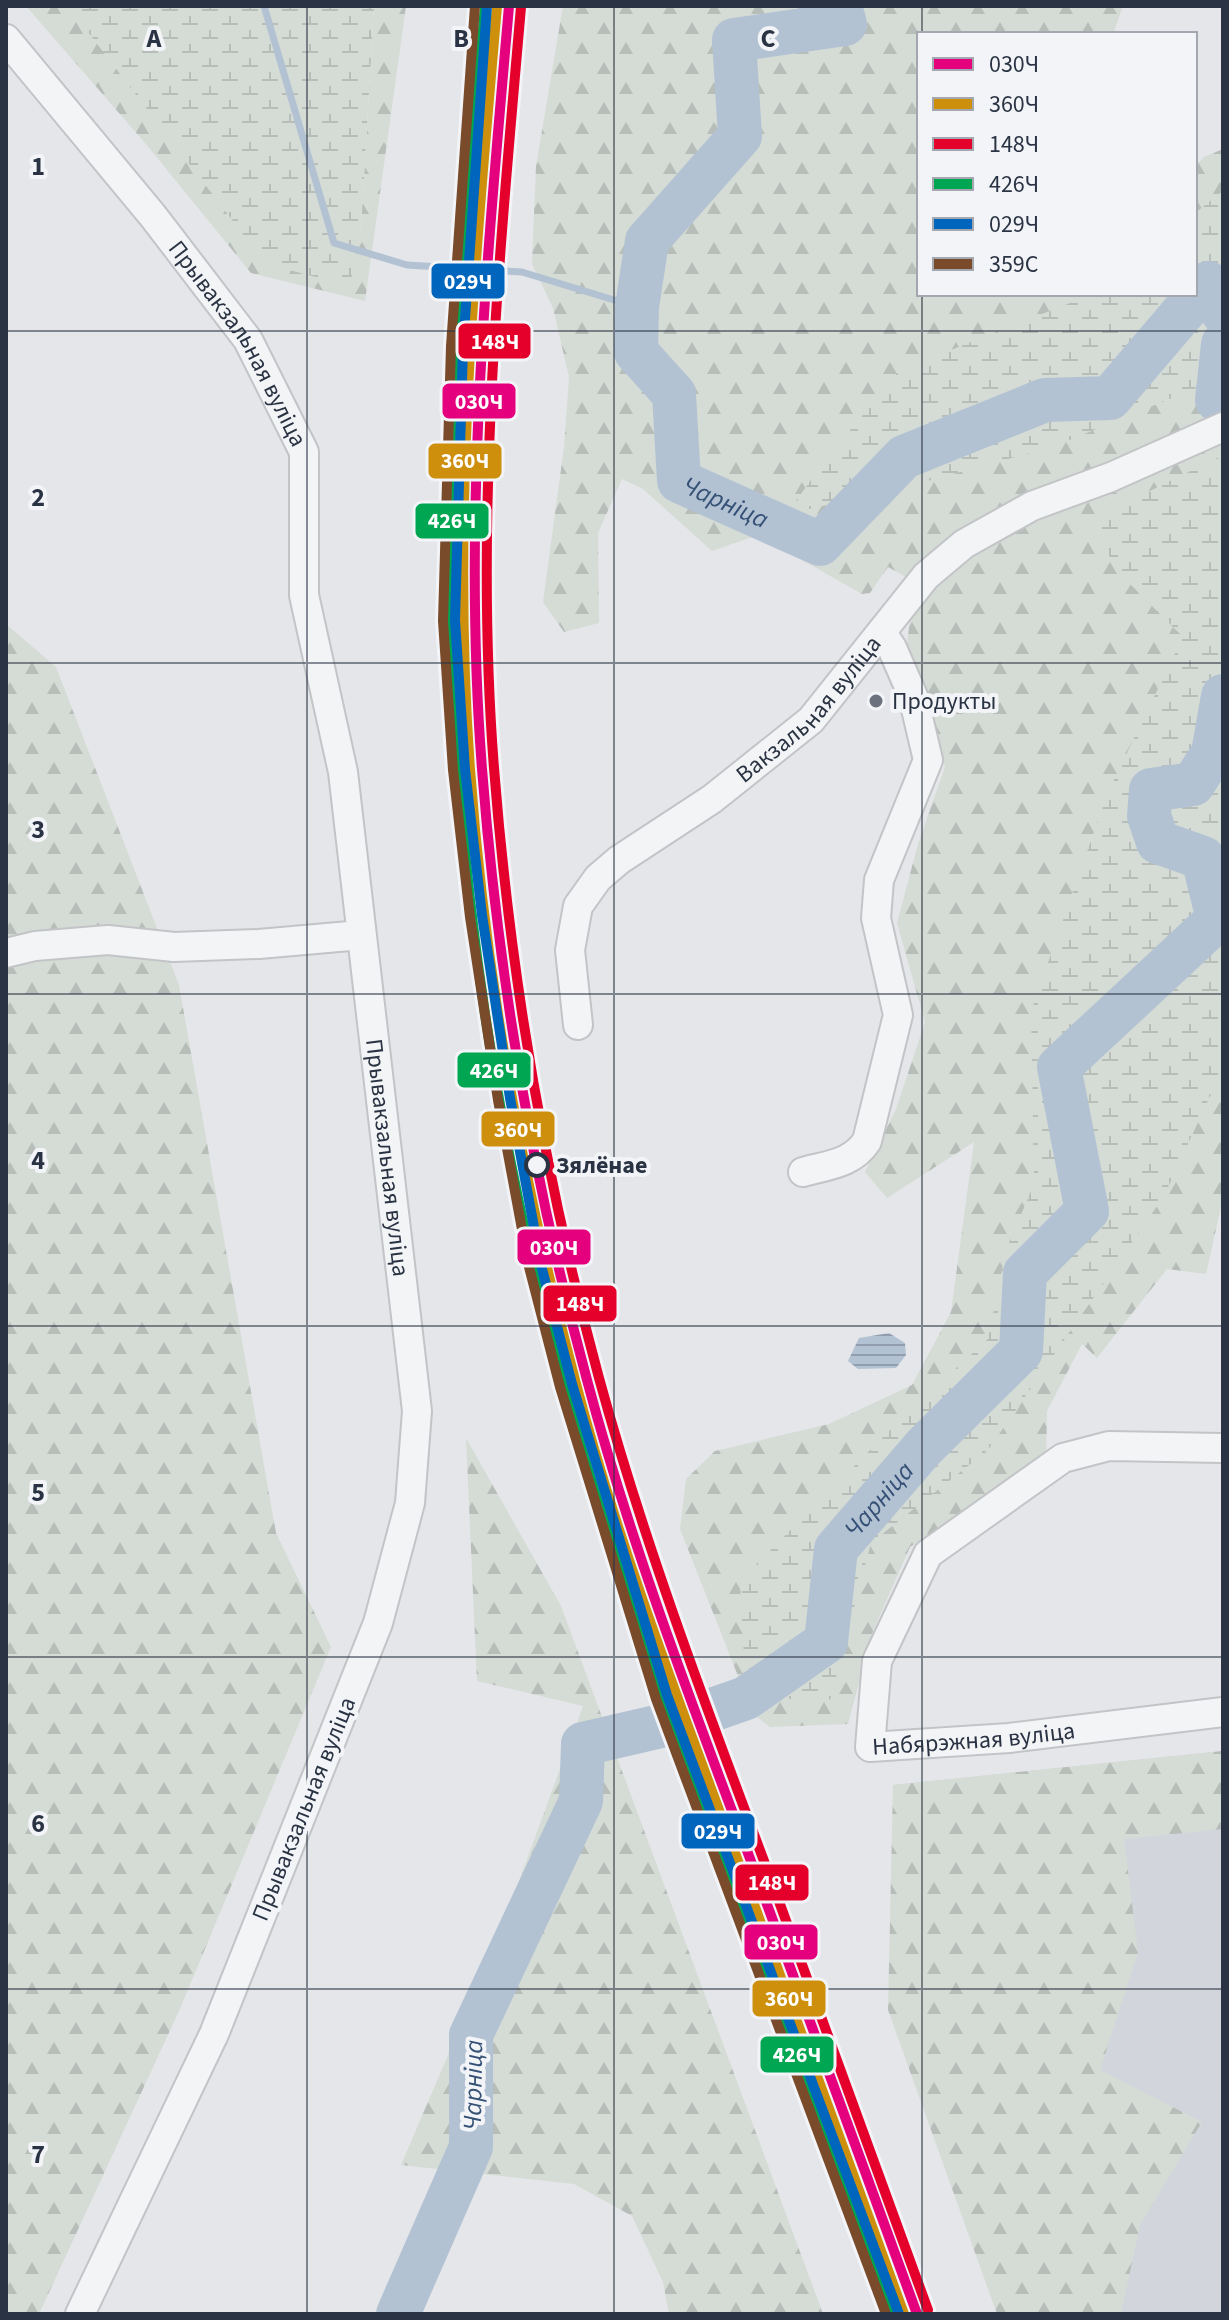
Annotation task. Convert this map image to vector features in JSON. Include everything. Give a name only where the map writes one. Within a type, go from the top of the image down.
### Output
[{"type":"street","name":"Прывакзальная вуліца","points":[[6,39],[153,216],[248,340],[304,452],[304,595],[343,772],[417,1411],[410,1503],[378,1623],[220,2019],[80,2314]]},
{"type":"street","points":[[882,633],[926,576],[964,544],[1032,506],[1111,477],[1223,427]]},
{"type":"street","name":"Вакзальная вуліца","points":[[578,1025],[570,950],[578,906],[598,878],[619,860],[712,799],[811,720],[882,633],[898,658],[913,696],[927,744],[928,760],[879,880],[876,918],[898,1015],[867,1141],[859,1154],[845,1161],[803,1172]]},
{"type":"street","points":[[6,953],[35,946],[108,940],[174,947],[259,944],[361,935]]},
{"type":"street","name":"Набярэжная вуліца","points":[[1223,1448],[1109,1446],[1063,1458],[928,1554],[877,1661],[870,1747],[1009,1738],[1223,1712]]},
{"type":"shaded area","points":[[1223,1751],[1223,2314],[1087,2314],[893,1785]]},
{"type":"green space","points":[[26,6],[68,6],[168,132],[349,286],[361,228],[374,6],[406,6],[365,301],[251,273],[145,143]]},
{"type":"green space","points":[[68,6],[374,6],[361,228],[350,286],[266,264]]},
{"type":"green space","points":[[563,6],[1123,6],[1114,32],[917,32],[917,296],[1197,296],[1197,164],[1204,157],[1223,149],[1223,1198],[1206,1274],[1167,1269],[1097,1358],[1082,1344],[1047,1411],[1046,1463],[910,1547],[873,1631],[848,1724],[770,1727],[753,1714],[680,1529],[686,1479],[715,1451],[829,1424],[912,1385],[951,1312],[974,1142],[887,1198],[865,1172],[896,1109],[925,1022],[897,923],[918,844],[945,767],[907,643],[915,582],[888,567],[870,593],[862,594],[758,535],[712,551],[643,489],[622,479],[598,533],[599,623],[564,632],[543,602],[564,447],[569,377],[553,308],[532,264],[536,166]]},
{"type":"green space","points":[[1223,191],[1223,377],[1055,446],[898,489],[787,514],[822,464],[900,370],[1088,296],[1197,296],[1197,211]]},
{"type":"green space","points":[[1223,455],[1223,1068],[1164,1196],[988,1450],[871,1543],[830,1700],[746,1698],[740,1581],[903,1417],[988,1339],[1006,1250],[1034,1184],[1031,1011],[1108,792],[1183,637],[1115,569],[1093,519]]},
{"type":"green space","points":[[6,624],[56,667],[179,985],[276,1533],[331,1647],[179,2011],[39,2314],[6,2314]]},
{"type":"green space","points":[[466,1438],[561,1606],[823,2314],[669,2314],[663,2282],[632,2216],[574,2184],[401,2165],[499,1936],[583,1706],[477,1681]]},
{"type":"green space","points":[[1223,1751],[1223,1829],[1124,1839],[1138,1952],[1100,2070],[1202,2122],[1140,2225],[1121,2314],[997,2314],[888,2010],[893,1785]]},
{"type":"water","points":[[889,1333],[905,1343],[906,1355],[896,1368],[858,1369],[848,1361],[859,1338]]},
{"type":"waterway","points":[[264,6],[334,243],[407,265],[522,272],[637,307]]},
{"type":"waterway","name":"Чарніца","points":[[840,6],[845,24],[734,40],[740,136],[647,241],[637,307],[636,352],[674,394],[679,481],[820,544],[904,457],[1045,400],[1110,398],[1197,296]]},
{"type":"waterway","name":"Чарніца","points":[[1197,296],[1208,283],[1223,313]]},
{"type":"waterway","name":"Чарніца","points":[[1217,400],[1223,344]]},
{"type":"waterway","name":"Чарніца","points":[[398,2314],[471,2147],[471,2035],[581,1801],[583,1744],[678,1722],[746,1698],[826,1642],[836,1549],[924,1447],[1021,1351],[1025,1273],[1087,1211],[1059,1067],[1218,919],[1203,858],[1158,842],[1149,816],[1151,790],[1193,784],[1213,753],[1223,696]]},
{"type":"transit line","name":"359С","points":[[475,6],[451,346],[443,621],[453,770],[470,917],[498,1100],[529,1267],[560,1387],[656,1699],[886,2314]]},
{"type":"transit line","name":"426Ч","points":[[485,6],[456,387],[451,578],[458,769],[473,926],[496,1083],[510,1161],[545,1315],[604,1520],[670,1710],[891,2314]]},
{"type":"transit line","name":"029Ч","points":[[487,6],[463,347],[455,620],[465,769],[482,915],[510,1098],[541,1265],[572,1384],[667,1695],[899,2314]]},
{"type":"transit line","name":"360Ч","points":[[497,6],[468,387],[463,578],[470,769],[485,923],[508,1077],[556,1305],[612,1509],[678,1699],[904,2314]]},
{"type":"transit line","name":"030Ч","points":[[509,6],[480,387],[475,578],[482,769],[498,923],[520,1077],[568,1305],[625,1509],[690,1699],[917,2314]]},
{"type":"transit line","name":"148Ч","points":[[521,7],[492,387],[487,578],[494,768],[510,922],[532,1075],[580,1303],[637,1506],[703,1696],[928,2310]]},
{"type":"place","name":"Продукты","points":[[876,701]]},
{"type":"place","name":"Зялёнае","points":[[537,1165]]}]
